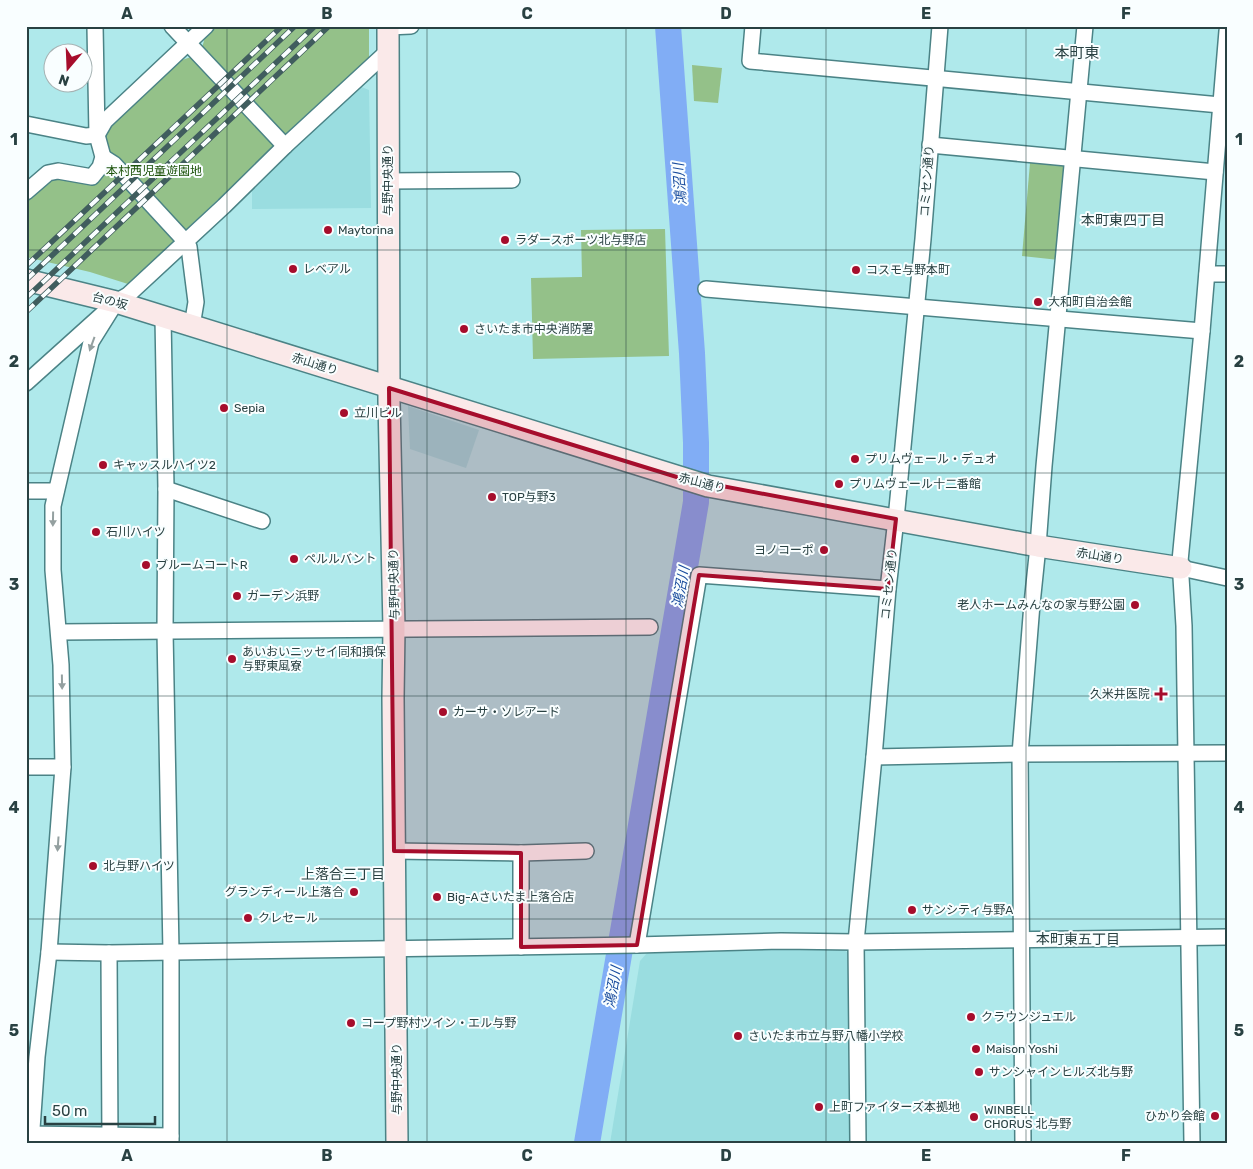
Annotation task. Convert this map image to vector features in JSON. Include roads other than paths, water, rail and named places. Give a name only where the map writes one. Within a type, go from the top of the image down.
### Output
[{"type":"street","points":[[26,192],[48,172],[58,171],[92,177],[100,167],[103,157],[97,135],[95,26]]},
{"type":"street","points":[[172,26],[284,146]]},
{"type":"street","points":[[97,135],[105,121],[206,26]]},
{"type":"street","points":[[388,27],[411,26]]},
{"type":"street","points":[[753,26],[750,61],[1220,105]]},
{"type":"street","name":"コミセン通り","points":[[858,1143],[856,942],[916,306],[940,26]]},
{"type":"street","points":[[1023,1143],[1020,754],[1057,318],[1085,26]]},
{"type":"street","name":"与野中央通り","points":[[388,27],[389,388],[394,628],[397,1143]]},
{"type":"street","points":[[1192,1143],[1181,568],[1227,31]]},
{"type":"street","points":[[26,383],[116,302],[128,295],[388,50]]},
{"type":"street","points":[[26,124],[86,136],[97,135]]},
{"type":"street","points":[[930,144],[1214,172]]},
{"type":"street","points":[[103,157],[114,164],[185,241],[188,247],[196,302],[192,326]]},
{"type":"street","points":[[388,181],[512,180]]},
{"type":"street","points":[[1207,274],[1227,274]]},
{"type":"street","name":"台の坂","points":[[26,280],[116,302],[192,326]]},
{"type":"street","points":[[706,289],[1202,331]]},
{"type":"street","points":[[116,302],[92,342],[53,506],[53,570],[60,632],[62,767],[49,952],[30,1137],[171,1139],[171,952],[163,317]]},
{"type":"street","name":"赤山通り","points":[[192,326],[708,486],[1038,546],[1181,568],[1227,578]]},
{"type":"street","points":[[166,489],[262,521]]},
{"type":"street","points":[[26,491],[56,491]]},
{"type":"street","points":[[636,945],[699,575],[888,590]]},
{"type":"street","points":[[60,632],[650,626]]},
{"type":"street","points":[[874,757],[1227,753]]},
{"type":"street","points":[[26,767],[62,767]]},
{"type":"street","points":[[394,851],[521,853],[586,851]]},
{"type":"street","points":[[521,853],[521,946]]},
{"type":"street","points":[[49,952],[109,953],[602,946],[781,941],[856,942],[1227,938]]},
{"type":"street","points":[[109,953],[110,1139]]},
{"type":"waterway","name":"鴻沼川","points":[[587,1143],[696,502],[696,443],[692,353],[668,26]]},
{"type":"railway","points":[[26,266],[282,26]]},
{"type":"railway","points":[[26,280],[295,26]]},
{"type":"railway","points":[[26,298],[315,26]]},
{"type":"railway","points":[[26,312],[329,26]]},
{"type":"place","name":"Maytorina","points":[[328,230]]},
{"type":"place","name":"ラダースポーツ北与野店","points":[[505,240]]},
{"type":"place","name":"レベアル","points":[[293,269]]},
{"type":"place","name":"コスモ与野本町","points":[[856,270]]},
{"type":"place","name":"大和町自治会館","points":[[1038,302]]},
{"type":"place","name":"さいたま市中央消防署","points":[[464,329]]},
{"type":"place","name":"Sepia","points":[[224,408]]},
{"type":"place","name":"立川ビル","points":[[344,413]]},
{"type":"place","name":"プリムヴェール・デュオ","points":[[855,459]]},
{"type":"place","name":"キャッスルハイツ2","points":[[103,465]]},
{"type":"place","name":"プリムヴェール十二番館","points":[[839,484]]},
{"type":"place","name":"TOP与野3","points":[[492,497]]},
{"type":"place","name":"石川ハイツ","points":[[96,532]]},
{"type":"place","name":"ヨノコーポ","points":[[824,550]]},
{"type":"place","name":"ペルルバント","points":[[294,559]]},
{"type":"place","name":"ブルームコートR","points":[[146,565]]},
{"type":"place","name":"ガーデン浜野","points":[[237,596]]},
{"type":"place","name":"老人ホームみんなの家与野公園","points":[[1135,605]]},
{"type":"place","name":"あいおいニッセイ同和損保 与野東風寮","points":[[232,659]]},
{"type":"place","name":"久米井医院","points":[[1161,694]]},
{"type":"place","name":"カーサ・ソレアード","points":[[443,712]]},
{"type":"place","name":"北与野ハイツ","points":[[93,866]]},
{"type":"place","name":"グランディール上落合","points":[[354,892]]},
{"type":"place","name":"Big-Aさいたま上落合店","points":[[437,897]]},
{"type":"place","name":"サンシティ与野A","points":[[912,910]]},
{"type":"place","name":"クレセール","points":[[248,918]]},
{"type":"place","name":"クラウンジュエル","points":[[971,1017]]},
{"type":"place","name":"コープ野村ツイン・エル与野","points":[[351,1023]]},
{"type":"place","name":"さいたま市立与野八幡小学校","points":[[738,1036]]},
{"type":"place","name":"Maison Yoshi","points":[[976,1049]]},
{"type":"place","name":"サンシャインヒルズ北与野","points":[[979,1072]]},
{"type":"place","name":"上町ファイターズ本拠地","points":[[819,1107]]},
{"type":"place","name":"ひかり会館","points":[[1215,1116]]},
{"type":"place","name":"WINBELL CHORUS 北与野","points":[[974,1117]]},
{"type":"district","name":"本町東","points":[[1077,53]]},
{"type":"district","name":"本町東四丁目","points":[[1123,220]]},
{"type":"district","name":"上落合三丁目","points":[[343,874]]},
{"type":"district","name":"本町東五丁目","points":[[1078,939]]},
{"type":"park label","name":"本村西児童遊園地","points":[[154,171]]}]
